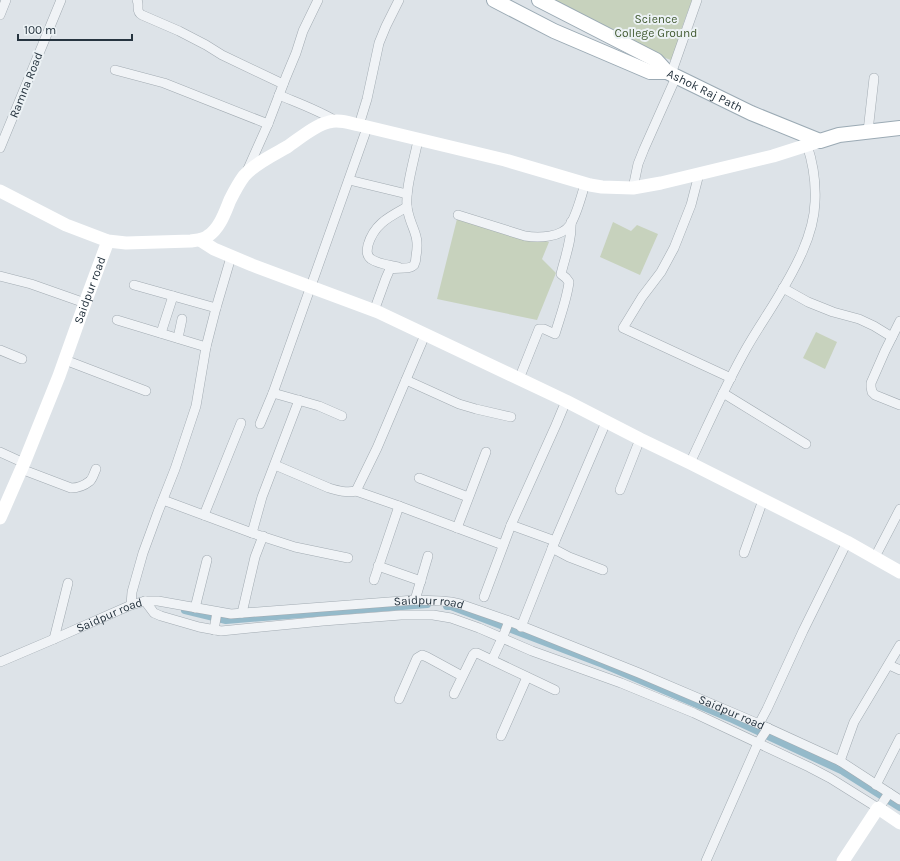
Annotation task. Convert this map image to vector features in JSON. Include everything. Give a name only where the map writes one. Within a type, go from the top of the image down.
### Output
[{"type":"main road","name":"Ashok Raj Path","points":[[494,0],[554,31],[650,72],[671,74],[814,143]]},
{"type":"main road","points":[[539,0],[656,60],[671,74]]},
{"type":"main road","points":[[0,191],[66,225],[108,241],[126,243],[200,240],[208,236],[216,229],[237,186],[245,174],[258,164],[320,125],[328,122],[336,121],[363,126],[505,160],[585,184],[602,187],[633,188],[682,179],[773,156],[839,135],[900,128]]},
{"type":"main road","points":[[200,240],[231,257],[374,311],[566,401],[847,542],[900,572]]},
{"type":"main road","name":"Saidpur road","points":[[0,518],[65,360],[108,241]]},
{"type":"main road","points":[[843,861],[879,807],[900,823]]},
{"type":"street","points":[[0,16],[6,0]]},
{"type":"street","name":"Ramna Road","points":[[0,148],[61,0]]},
{"type":"street","points":[[137,0],[139,14],[179,31],[222,55],[283,84]]},
{"type":"street","points":[[245,174],[268,124],[296,53],[306,23],[318,0]]},
{"type":"street","points":[[260,424],[273,393],[349,180],[363,126],[379,43],[399,0]]},
{"type":"street","points":[[633,188],[638,164],[697,0]]},
{"type":"street","points":[[115,70],[164,83],[268,124]]},
{"type":"street","points":[[868,131],[874,78]]},
{"type":"street","points":[[279,95],[319,111],[336,121]]},
{"type":"street","points":[[374,311],[390,269],[410,267],[414,265],[417,250],[417,238],[407,211],[407,194],[418,140]]},
{"type":"street","points":[[690,463],[750,340],[783,288],[803,250],[814,212],[815,181],[810,156],[814,143]]},
{"type":"street","points":[[699,174],[674,248],[661,272],[642,297],[622,328],[731,378]]},
{"type":"street","points":[[349,180],[407,194]]},
{"type":"street","points":[[458,215],[525,236],[551,236],[565,230],[569,226],[585,184]]},
{"type":"street","points":[[398,268],[375,261],[367,254],[367,250],[376,228],[407,207]]},
{"type":"street","points":[[519,379],[539,329],[544,329],[555,334],[568,290],[569,282],[560,274],[572,231],[571,222]]},
{"type":"street","points":[[131,604],[132,592],[151,533],[176,469],[196,406],[206,346],[231,257]]},
{"type":"street","points":[[0,276],[30,284],[85,303]]},
{"type":"street","points":[[134,285],[216,308]]},
{"type":"street","points":[[783,288],[808,302],[833,312],[859,319],[892,337]]},
{"type":"street","points":[[161,333],[173,296]]},
{"type":"street","points":[[178,338],[182,319]]},
{"type":"street","points":[[117,320],[206,346]]},
{"type":"street","points":[[900,321],[871,383],[872,392],[875,395],[900,405]]},
{"type":"street","points":[[356,491],[377,448],[424,335]]},
{"type":"street","points":[[0,350],[22,359]]},
{"type":"street","points":[[65,360],[146,391]]},
{"type":"street","points":[[406,380],[459,404],[511,417]]},
{"type":"street","points":[[273,393],[319,406],[342,416]]},
{"type":"street","points":[[723,393],[806,444]]},
{"type":"street","points":[[252,533],[262,497],[299,400]]},
{"type":"street","points":[[484,597],[511,525],[566,401]]},
{"type":"street","points":[[521,627],[553,545],[606,422]]},
{"type":"street","points":[[204,515],[241,423]]},
{"type":"street","points":[[620,490],[640,439]]},
{"type":"street","points":[[0,452],[22,466],[71,488],[85,484],[90,480],[96,469]]},
{"type":"street","points":[[457,528],[486,452]]},
{"type":"street","points":[[275,464],[333,490],[348,493],[356,491],[503,545]]},
{"type":"street","points":[[419,478],[468,497]]},
{"type":"street","points":[[163,500],[252,533],[295,547],[348,558]]},
{"type":"street","points":[[744,553],[763,500]]},
{"type":"street","points":[[374,580],[399,506]]},
{"type":"street","points":[[875,557],[900,510]]},
{"type":"street","points":[[511,525],[553,545],[569,557],[603,570]]},
{"type":"street","points":[[242,613],[255,556],[263,536]]},
{"type":"street","points":[[759,724],[847,542]]},
{"type":"street","points":[[415,600],[422,581],[428,556]]},
{"type":"street","points":[[195,608],[207,560]]},
{"type":"street","points":[[378,566],[422,581]]},
{"type":"street","points":[[54,639],[68,583]]},
{"type":"street","name":"Saidpur road","points":[[0,662],[131,604],[145,601],[158,601],[195,608],[216,614],[415,600],[434,607],[451,602],[460,604],[639,672],[759,724],[767,730],[840,761],[876,784],[888,795],[900,800]]},
{"type":"street","points":[[145,601],[154,613],[161,616],[199,627],[215,628],[221,631],[401,615],[434,607],[460,621],[503,636],[532,651],[622,683],[759,742],[830,778],[879,807],[888,795]]},
{"type":"street","points":[[215,628],[216,614]]},
{"type":"street","points":[[492,660],[508,623]]},
{"type":"street","points":[[840,761],[854,722],[900,645]]},
{"type":"street","points":[[454,694],[475,653],[555,690]]},
{"type":"street","points":[[399,698],[417,658],[422,655],[462,676]]},
{"type":"street","points":[[889,665],[900,670]]},
{"type":"street","points":[[501,736],[527,677]]},
{"type":"street","points":[[706,861],[759,742],[767,730]]},
{"type":"street","points":[[876,784],[900,738]]},
{"type":"green space","name":"Science College Ground","points":[[539,0],[692,0],[681,30],[673,61],[621,40]]},
{"type":"green space","points":[[458,215],[549,242],[542,259],[556,273],[537,320],[437,299]]},
{"type":"green space","points":[[613,222],[631,231],[637,225],[658,234],[640,275],[600,257]]},
{"type":"green space","points":[[816,332],[837,342],[825,369],[803,358]]},
{"type":"waterway","points":[[185,610],[226,620],[427,604]]},
{"type":"waterway","points":[[447,606],[451,606],[603,664],[730,718],[843,771],[900,807]]}]
